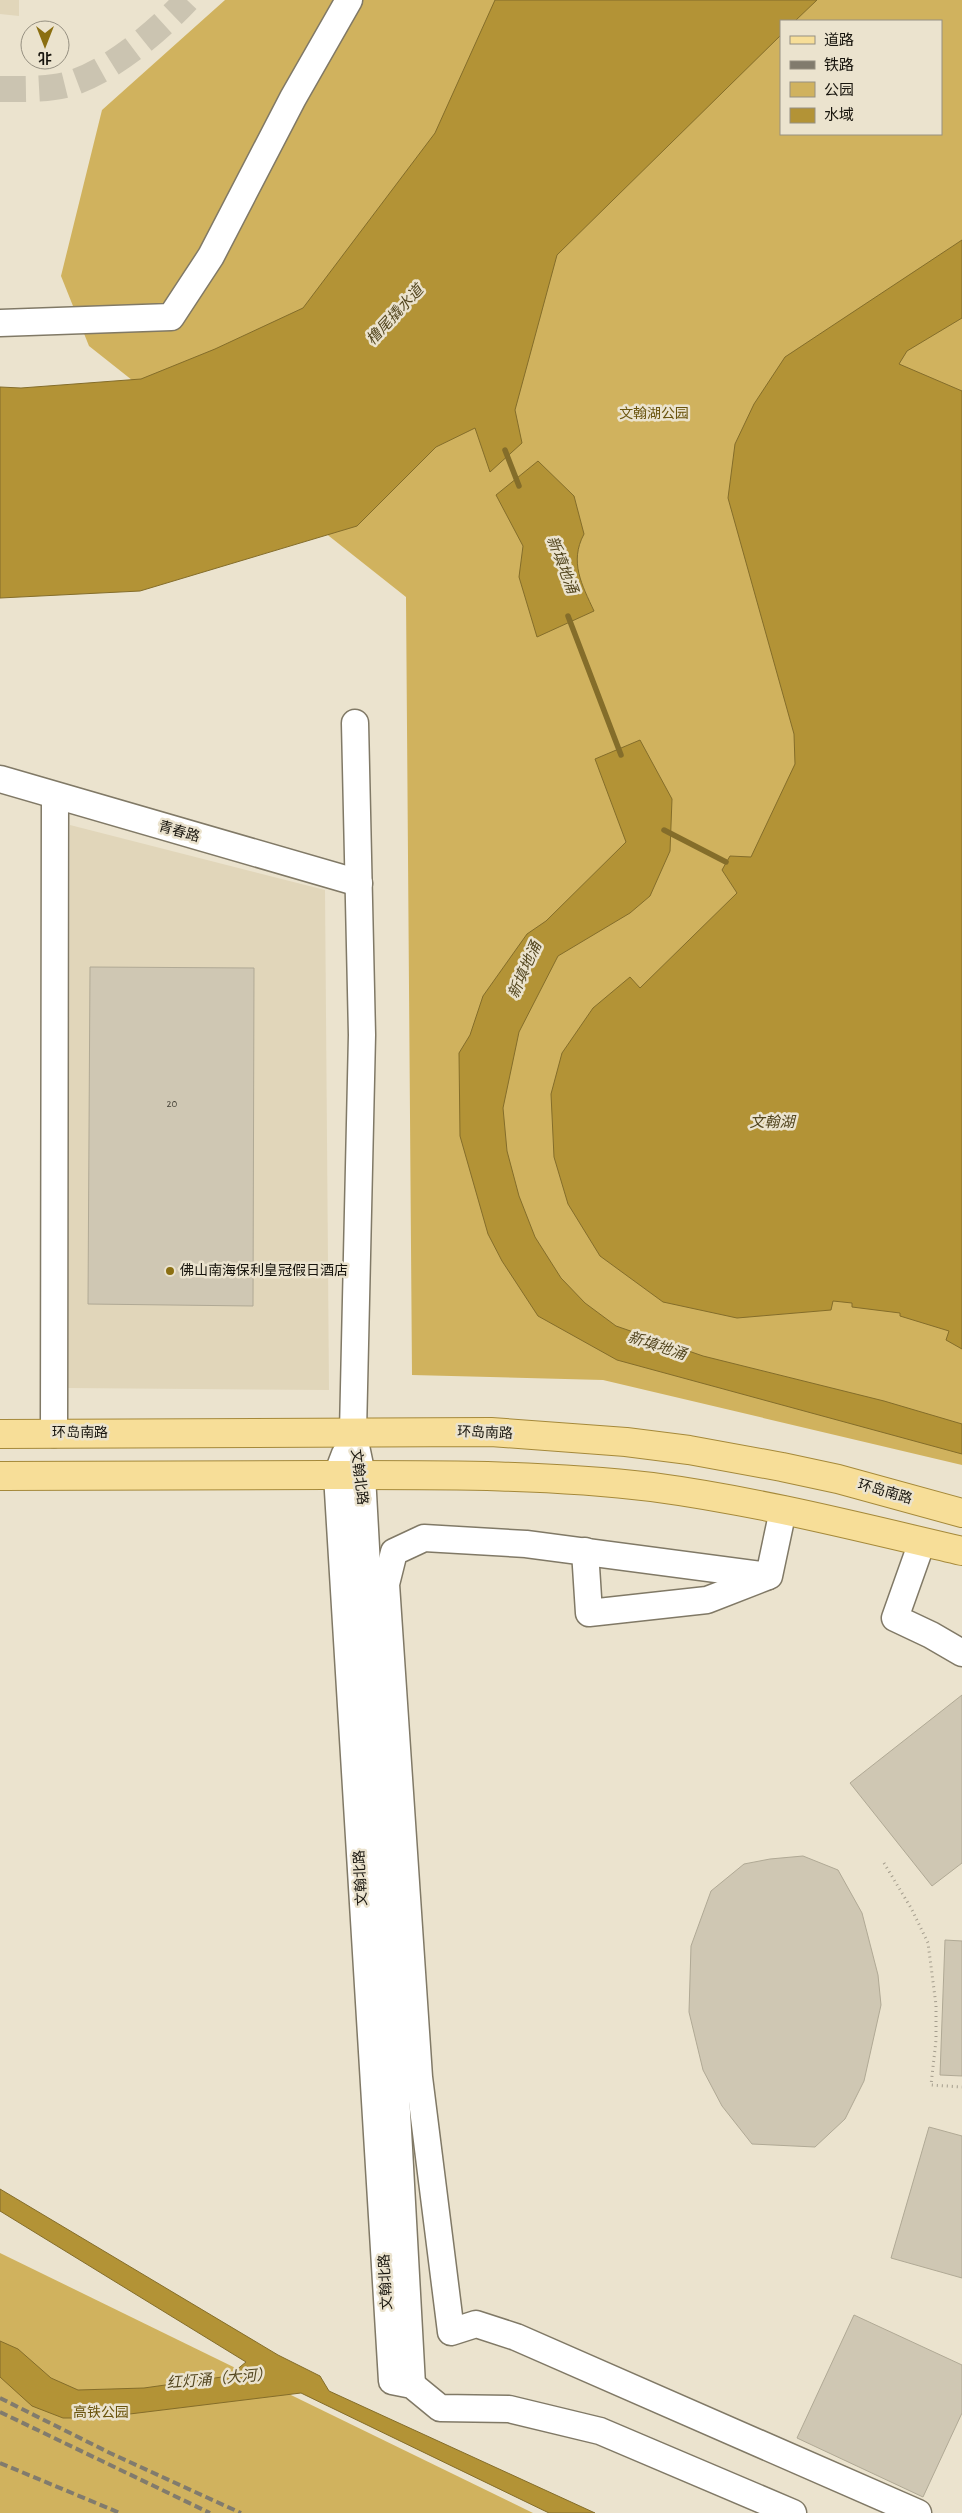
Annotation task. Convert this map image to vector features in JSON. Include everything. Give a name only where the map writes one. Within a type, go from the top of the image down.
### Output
[{"type":"main road","name":"环岛南路","points":[[0,1434],[492,1432],[689,1450],[838,1479],[962,1514]]},
{"type":"main road","points":[[0,1476],[482,1475],[587,1482],[651,1487],[783,1510],[962,1551]]},
{"type":"street","points":[[0,323],[171,317],[211,256],[293,98],[349,0]]},
{"type":"street","name":"文翰北路","points":[[355,723],[362,1035],[353,1432],[350,1475],[402,2383],[440,2408],[509,2409],[600,2431],[793,2513]]},
{"type":"street","name":"青春路","points":[[0,779],[359,884]]},
{"type":"street","points":[[54,1434],[55,796]]},
{"type":"street","points":[[769,1576],[783,1510]]},
{"type":"street","points":[[769,1576],[526,1544],[424,1538],[394,1552],[386,1584],[419,2077],[451,2332],[476,2324],[516,2337],[918,2513]]},
{"type":"street","points":[[922,1542],[894,1618],[931,1634],[962,1653]]},
{"type":"street","points":[[585,1552],[589,1613],[706,1600],[769,1576]]},
{"type":"path","points":[[884,1863],[911,1908],[928,1943],[936,2005],[936,2040],[931,2084],[962,2087]]},
{"type":"shaded area","points":[[0,0],[19,0],[19,16],[0,14]]},
{"type":"shaded area","name":"佛山南海保利皇冠假日酒店","points":[[70,825],[325,890],[329,1390],[68,1388]]},
{"type":"green space","name":"文翰湖公园","points":[[225,0],[962,0],[962,1465],[603,1380],[412,1375],[406,597],[89,346],[61,276],[102,110]]},
{"type":"green space","name":"高铁公园","points":[[0,2253],[533,2513],[0,2513]]},
{"type":"water","name":"橹尾撬水道","points":[[495,0],[817,0],[796,20],[780,20],[780,36],[557,255],[515,410],[522,443],[490,472],[475,428],[436,447],[357,526],[140,591],[0,598],[0,387],[21,388],[141,379],[215,349],[303,308],[435,133]]},
{"type":"water","name":"文翰湖","points":[[962,240],[962,318],[907,351],[899,364],[962,391],[962,1349],[946,1340],[949,1331],[900,1316],[900,1313],[852,1307],[852,1303],[833,1301],[831,1310],[737,1318],[663,1302],[600,1256],[568,1204],[554,1157],[551,1094],[562,1053],[593,1008],[630,977],[640,988],[737,893],[722,870],[730,856],[751,857],[795,764],[794,734],[728,498],[735,444],[754,404],[785,357]]},
{"type":"water","points":[[538,461],[574,496],[584,534],[580,544],[577,564],[585,592],[594,611],[537,637],[519,577],[523,546],[496,495]]},
{"type":"water","points":[[640,740],[672,799],[670,851],[650,896],[630,913],[558,956],[519,1032],[503,1108],[507,1151],[519,1196],[535,1237],[561,1278],[585,1303],[616,1326],[703,1356],[884,1401],[962,1424],[962,1454],[617,1360],[538,1316],[502,1261],[488,1234],[460,1136],[459,1053],[470,1035],[483,996],[527,934],[546,921],[626,842],[595,759]]},
{"type":"water","name":"红灯涌（大河）","points":[[0,2189],[278,2355],[320,2376],[329,2391],[595,2513],[549,2513],[301,2393],[97,2418],[63,2418],[32,2406],[0,2377],[0,2341],[18,2349],[51,2378],[78,2390],[144,2388],[229,2376],[246,2362],[0,2211]]},
{"type":"building","points":[[90,967],[254,968],[253,1306],[88,1304]]},
{"type":"building","points":[[962,1695],[962,1863],[932,1886],[850,1783]]},
{"type":"building","points":[[803,1856],[838,1870],[862,1913],[878,1975],[881,2005],[864,2081],[845,2119],[815,2147],[752,2144],[722,2106],[703,2070],[689,2012],[691,1946],[711,1891],[744,1864]]},
{"type":"building","points":[[945,1940],[962,1941],[962,2076],[940,2075]]},
{"type":"building","points":[[929,2127],[962,2136],[962,2278],[891,2258]]},
{"type":"building","points":[[854,2315],[962,2365],[962,2413],[923,2497],[797,2438]]},
{"type":"waterway","name":"新填地涌","points":[[505,450],[519,486]]},
{"type":"waterway","name":"新填地涌","points":[[568,616],[621,755]]},
{"type":"waterway","points":[[664,830],[726,862]]},
{"type":"tunnel","points":[[0,89],[53,87],[85,78],[117,60],[148,37],[187,0]]},
{"type":"railway","points":[[0,2398],[110,2453],[241,2513]]},
{"type":"railway","points":[[0,2412],[210,2513]]},
{"type":"railway","points":[[0,2463],[120,2513]]},
{"type":"place","name":"佛山南海保利皇冠假日酒店","points":[[170,1271]]}]
